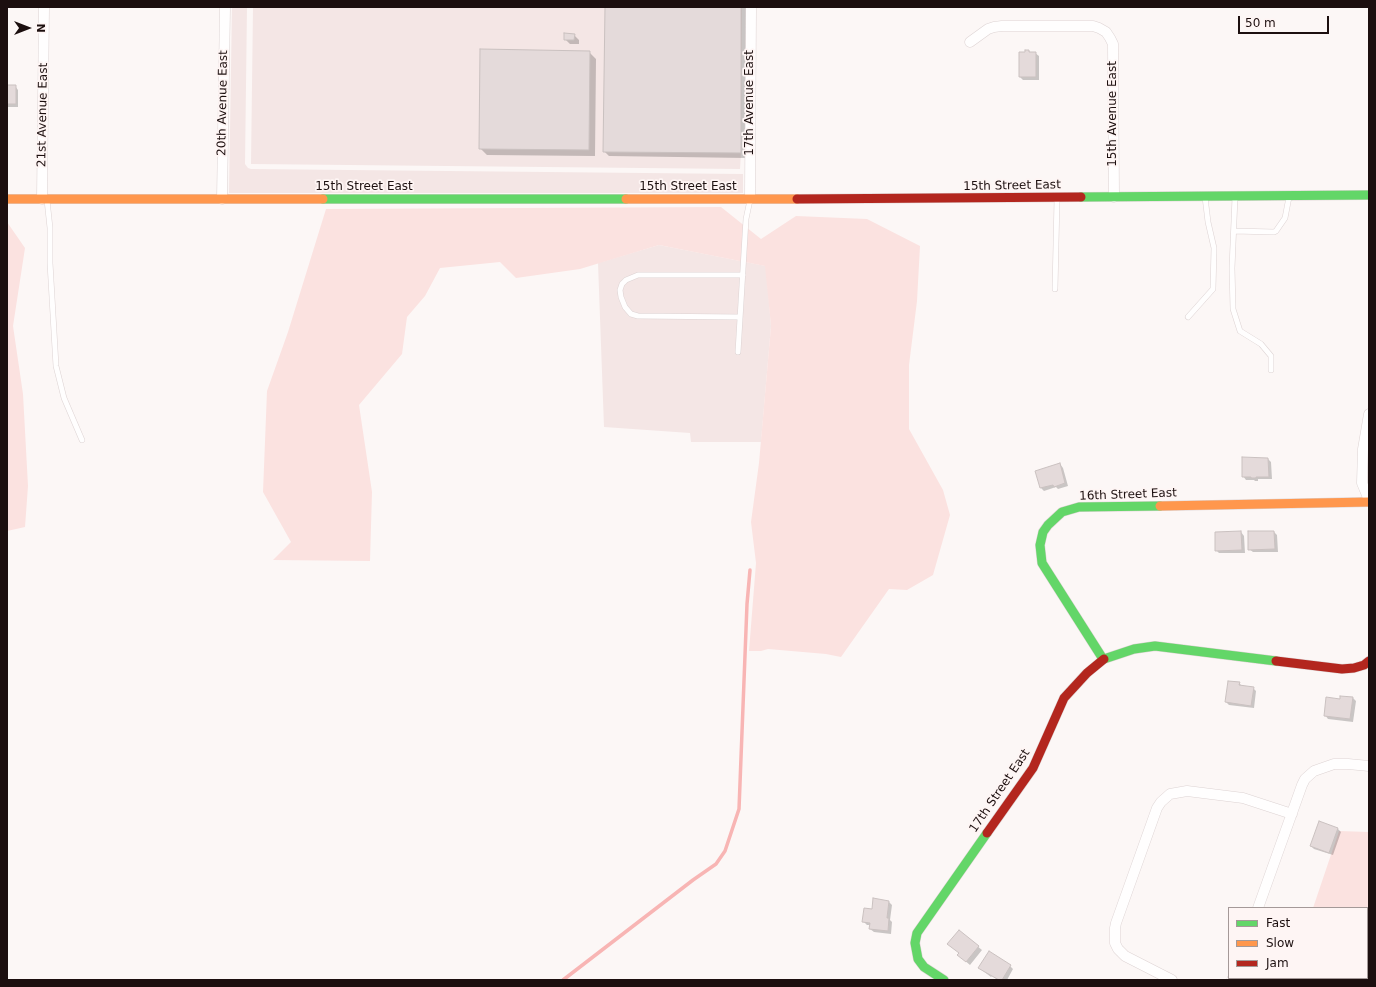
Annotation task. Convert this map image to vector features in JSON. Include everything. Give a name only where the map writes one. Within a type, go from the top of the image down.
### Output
[{"type":"main road","name":"15th Street East","points":[[7,199],[750,199],[1369,195]]},
{"type":"main road","name":"16th Street East","points":[[1103,659],[1042,563],[1040,545],[1043,532],[1062,512],[1079,507],[1369,501]]},
{"type":"main road","name":"17th Street East","points":[[944,980],[924,967],[918,959],[915,943],[917,933],[1033,768],[1064,698],[1087,673],[1103,659],[1134,649],[1155,646],[1342,669],[1354,668],[1369,662]]},
{"type":"street","name":"21st Avenue East","points":[[44,7],[44,199]]},
{"type":"street","name":"20th Avenue East","points":[[222,199],[225,7]]},
{"type":"street","name":"17th Avenue East","points":[[750,199],[751,7]]},
{"type":"street","name":"15th Avenue East","points":[[970,42],[988,30],[994,27],[1002,26],[1093,26],[1106,32],[1113,44],[1114,197]]},
{"type":"street","points":[[1369,414],[1363,449],[1362,483],[1369,501]]},
{"type":"street","points":[[1258,907],[1302,785],[1306,779],[1314,771],[1334,764],[1369,766]]},
{"type":"street","points":[[1172,980],[1125,956],[1118,949],[1115,943],[1116,923],[1157,808],[1161,802],[1170,794],[1188,791],[1243,798],[1292,814]]},
{"type":"lane","points":[[1188,317],[1213,289],[1214,248],[1208,222],[1205,196]]},
{"type":"lane","points":[[1235,196],[1232,268],[1233,309],[1240,331],[1261,344],[1271,356],[1271,370]]},
{"type":"lane","points":[[1234,231],[1276,231],[1284,218],[1289,196]]},
{"type":"lane","points":[[1055,289],[1057,198]]},
{"type":"lane","points":[[44,199],[50,228],[50,270],[56,366],[64,398],[82,440]]},
{"type":"lane","points":[[738,352],[746,219],[750,199]]},
{"type":"lane","points":[[740,317],[638,316],[631,314],[625,307],[620,290],[622,284],[626,280],[638,275],[743,275]]},
{"type":"shaded area","points":[[232,7],[247,7],[245,164],[248,168],[743,174],[743,193],[229,193]]},
{"type":"shaded area","points":[[253,7],[742,7],[740,169],[251,164]]},
{"type":"shaded area","points":[[721,207],[761,239],[796,216],[867,219],[920,246],[917,301],[909,365],[909,429],[943,490],[950,515],[933,575],[907,590],[889,589],[841,657],[826,654],[768,649],[761,651],[749,651],[756,563],[751,522],[759,463],[771,326],[765,266],[659,245],[580,269],[516,278],[500,262],[440,268],[425,296],[407,317],[402,354],[359,405],[372,492],[370,561],[273,560],[291,542],[263,492],[267,391],[288,332],[326,209]]},
{"type":"shaded area","points":[[7,222],[25,248],[13,326],[23,394],[28,486],[25,527],[7,531]]},
{"type":"shaded area","points":[[659,245],[766,266],[771,326],[761,442],[691,442],[690,433],[604,427],[598,263]]},
{"type":"shaded area","points":[[1339,831],[1369,832],[1369,980],[1290,980],[1368,979],[1368,907],[1313,907]]},
{"type":"building","points":[[605,7],[741,7],[741,153],[603,152]]},
{"type":"building","points":[[564,33],[575,34],[574,40],[564,40]]},
{"type":"building","points":[[480,49],[590,51],[589,150],[479,149]]},
{"type":"building","points":[[1025,50],[1029,50],[1029,52],[1036,52],[1036,77],[1019,77],[1019,52],[1025,52]]},
{"type":"building","points":[[7,85],[16,85],[16,104],[7,104]]},
{"type":"building","points":[[1242,457],[1268,458],[1269,477],[1242,477]]},
{"type":"building","points":[[1060,463],[1065,483],[1054,487],[1053,485],[1040,488],[1035,471]]},
{"type":"building","points":[[1241,531],[1242,550],[1215,551],[1215,532]]},
{"type":"building","points":[[1248,531],[1274,531],[1275,549],[1248,550]]},
{"type":"building","points":[[1228,681],[1240,682],[1239,685],[1254,687],[1251,706],[1225,702]]},
{"type":"building","points":[[1340,696],[1353,697],[1350,719],[1324,716],[1326,697],[1340,699]]},
{"type":"building","points":[[1319,821],[1338,828],[1329,853],[1310,846]]},
{"type":"building","points":[[873,898],[889,901],[887,918],[889,918],[888,931],[869,929],[870,923],[862,922],[864,908],[872,909]]},
{"type":"building","points":[[959,930],[979,946],[966,962],[957,955],[959,953],[947,944]]},
{"type":"building","points":[[989,951],[1011,965],[1002,980],[999,980],[978,968]]},
{"type":"waterway","points":[[563,980],[716,864],[725,851],[739,809],[747,604],[750,570]]},
{"type":"traffic: fast","points":[[1081,197],[1369,195]]},
{"type":"traffic: fast","points":[[323,199],[626,199]]},
{"type":"traffic: fast","points":[[1103,659],[1042,563],[1040,545],[1043,532],[1062,512],[1079,507],[1160,506]]},
{"type":"traffic: fast","points":[[1104,659],[1134,649],[1155,646],[1276,661]]},
{"type":"traffic: fast","points":[[944,980],[924,967],[918,959],[915,943],[917,933],[987,833]]},
{"type":"traffic: slow","points":[[7,199],[323,199]]},
{"type":"traffic: slow","points":[[626,199],[797,199]]},
{"type":"traffic: slow","points":[[1160,506],[1369,502]]},
{"type":"traffic: jam","points":[[797,199],[1081,197]]},
{"type":"traffic: jam","points":[[987,833],[1033,768],[1064,698],[1087,673],[1104,659]]},
{"type":"traffic: jam","points":[[1276,661],[1342,669],[1354,668],[1364,665],[1369,661]]}]
